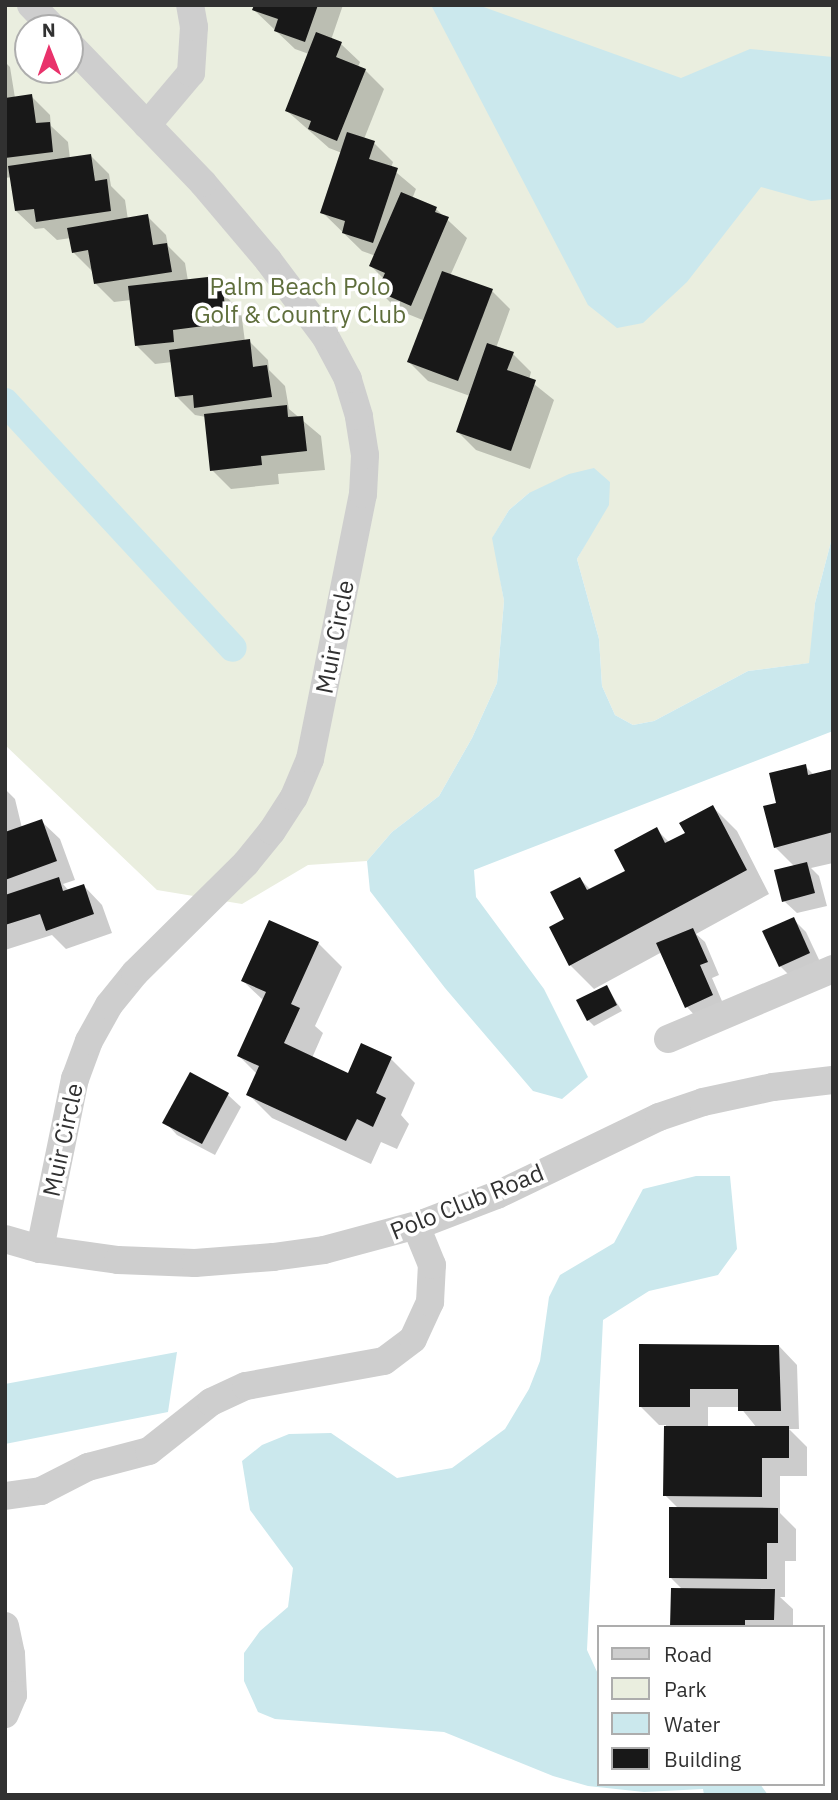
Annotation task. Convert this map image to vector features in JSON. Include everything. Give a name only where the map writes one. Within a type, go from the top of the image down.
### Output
[{"type":"street","points":[[148,125],[191,72],[194,27],[190,5]]},
{"type":"street","name":"Muir Circle","points":[[40,1249],[75,1079],[89,1041],[109,1006],[135,973],[246,863],[272,831],[294,797],[315,740],[363,494],[365,455],[359,416],[335,353],[268,260],[203,183],[84,59]]},
{"type":"street","points":[[668,1039],[832,976]]},
{"type":"street","name":"Polo Club Road","points":[[5,1239],[40,1249],[118,1259],[195,1263],[324,1250],[416,1226],[497,1195],[659,1117],[704,1102],[773,1087],[833,1080]]},
{"type":"street","points":[[5,1496],[41,1491],[88,1467],[149,1451],[211,1402],[246,1386],[384,1361],[413,1339],[430,1302],[432,1265],[416,1226]]},
{"type":"street","points":[[5,1626],[11,1654],[13,1695],[5,1714]]},
{"type":"green space","name":"Palm Beach Polo Golf & Country Club","points":[[5,5],[833,5],[833,534],[815,603],[810,663],[748,671],[654,721],[633,725],[615,715],[602,686],[599,639],[577,559],[592,532],[529,493],[509,510],[493,537],[504,601],[497,683],[472,738],[439,796],[392,832],[367,861],[308,865],[242,904],[157,890],[5,745]]},
{"type":"water","points":[[431,5],[478,5],[681,78],[750,49],[833,57],[833,199],[811,201],[761,187],[687,282],[643,323],[617,328],[588,305]]},
{"type":"water","points":[[594,468],[610,482],[609,505],[577,559],[599,639],[602,686],[615,715],[633,725],[654,721],[748,671],[809,663],[815,603],[833,534],[833,731],[474,870],[476,897],[544,989],[588,1077],[562,1099],[533,1091],[445,988],[370,891],[367,861],[392,832],[439,796],[472,738],[497,683],[504,601],[492,538],[509,510],[529,493],[569,474]]},
{"type":"water","points":[[696,1176],[730,1176],[737,1249],[718,1275],[649,1291],[603,1320],[587,1650],[596,1670],[596,1786],[761,1786],[768,1795],[704,1795],[703,1789],[644,1792],[588,1786],[553,1776],[444,1732],[275,1719],[258,1712],[244,1681],[244,1653],[260,1631],[288,1607],[293,1568],[250,1510],[242,1461],[262,1445],[289,1434],[331,1433],[397,1478],[452,1468],[505,1429],[529,1389],[540,1361],[549,1297],[560,1275],[614,1243],[643,1189]]},
{"type":"water","points":[[177,1352],[168,1412],[5,1444],[5,1384]]},
{"type":"building","points":[[254,5],[318,5],[305,42],[274,31],[278,19],[252,10]]},
{"type":"building","points":[[316,32],[342,42],[336,57],[366,69],[337,141],[308,129],[311,121],[285,111]]},
{"type":"building","points":[[32,94],[36,123],[50,122],[53,152],[5,158],[5,98]]},
{"type":"building","points":[[347,132],[375,141],[369,159],[398,168],[373,243],[342,233],[345,221],[320,213]]},
{"type":"building","points":[[91,154],[95,181],[107,179],[111,211],[36,222],[34,209],[15,211],[8,166]]},
{"type":"building","points":[[401,192],[437,207],[435,212],[449,217],[411,306],[377,291],[385,273],[369,266]]},
{"type":"building","points":[[148,214],[153,245],[167,243],[172,272],[94,284],[88,250],[72,253],[67,228]]},
{"type":"building","points":[[442,271],[493,289],[458,381],[407,362]]},
{"type":"building","points":[[208,277],[210,292],[223,290],[227,323],[173,330],[174,342],[135,346],[128,286]]},
{"type":"building","points":[[250,339],[253,367],[267,365],[272,397],[194,408],[193,395],[175,397],[169,350]]},
{"type":"building","points":[[487,343],[514,352],[507,370],[536,380],[511,451],[456,432]]},
{"type":"building","points":[[287,405],[288,417],[303,416],[307,451],[261,456],[262,465],[210,471],[204,414]]},
{"type":"building","points":[[806,764],[808,775],[833,769],[833,832],[774,848],[763,806],[776,803],[769,773]]},
{"type":"building","points":[[713,805],[747,870],[569,966],[549,927],[564,919],[550,892],[580,877],[587,890],[625,871],[614,850],[657,827],[665,843],[685,833],[679,823]]},
{"type":"building","points":[[42,819],[57,861],[5,880],[5,832]]},
{"type":"building","points":[[807,862],[815,893],[782,902],[774,870]]},
{"type":"building","points":[[59,877],[63,891],[84,884],[94,914],[46,931],[40,914],[5,925],[5,895]]},
{"type":"building","points":[[794,917],[810,953],[779,967],[762,931]]},
{"type":"building","points":[[269,920],[319,942],[291,1004],[300,1008],[284,1043],[348,1073],[361,1043],[392,1057],[376,1093],[386,1098],[373,1127],[357,1119],[346,1141],[246,1095],[259,1066],[237,1056],[266,992],[241,981]]},
{"type":"building","points":[[693,928],[708,962],[700,965],[713,995],[685,1008],[656,943]]},
{"type":"building","points":[[607,985],[617,1005],[587,1021],[576,1000]]},
{"type":"building","points":[[190,1072],[229,1093],[202,1144],[162,1123]]},
{"type":"building","points":[[639,1344],[779,1345],[781,1411],[738,1411],[738,1389],[690,1389],[690,1407],[639,1407]]},
{"type":"building","points":[[664,1426],[789,1426],[789,1458],[762,1458],[762,1497],[663,1496]]},
{"type":"building","points":[[669,1507],[778,1508],[778,1543],[767,1543],[767,1579],[669,1578]]},
{"type":"building","points":[[671,1588],[775,1589],[774,1620],[745,1620],[745,1625],[670,1625]]},
{"type":"waterway","points":[[5,402],[233,648]]}]
